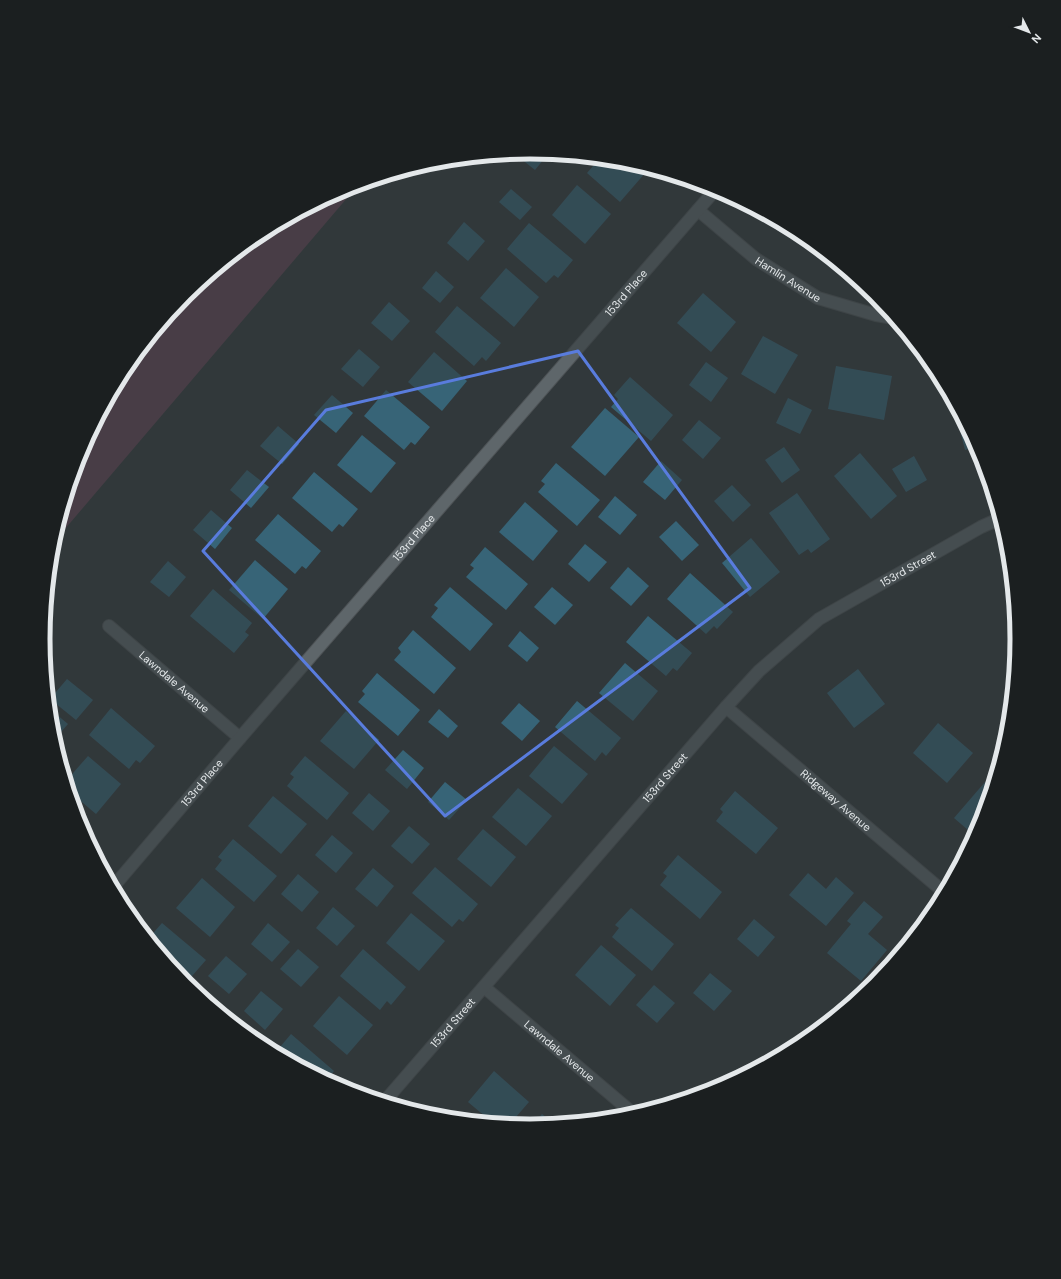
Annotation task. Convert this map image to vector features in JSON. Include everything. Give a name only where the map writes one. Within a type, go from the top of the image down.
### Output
[{"type":"street","name":"153rd Place","points":[[116,883],[240,738],[711,195]]},
{"type":"street","name":"Hamlin Avenue","points":[[698,210],[756,259],[818,298],[886,317]]},
{"type":"street","name":"153rd Street","points":[[388,1098],[726,707],[759,671],[819,619],[981,527],[996,520]]},
{"type":"street","name":"Lawndale Avenue","points":[[109,626],[240,738]]},
{"type":"street","name":"Ridgeway Avenue","points":[[726,707],[941,889]]},
{"type":"street","name":"Lawndale Avenue","points":[[484,987],[629,1110]]},
{"type":"highlighted area","points":[[578,351],[750,588],[445,816],[203,551],[326,410]]},
{"type":"shaded area","points":[[350,195],[62,532],[66,515],[87,456],[114,399],[149,347],[169,323],[214,278],[238,258],[290,223]]},
{"type":"building","points":[[522,159],[544,159],[535,170]]},
{"type":"building","points":[[595,163],[645,173],[620,202],[587,173]]},
{"type":"building","points":[[577,185],[611,214],[585,244],[552,215]]},
{"type":"building","points":[[511,189],[532,207],[520,220],[499,202]]},
{"type":"building","points":[[464,222],[485,241],[468,261],[447,243]]},
{"type":"building","points":[[529,223],[573,260],[558,278],[554,275],[546,283],[507,249]]},
{"type":"building","points":[[506,268],[539,297],[514,327],[480,298]]},
{"type":"building","points":[[436,271],[454,287],[440,303],[422,288]]},
{"type":"building","points":[[703,293],[736,322],[711,352],[677,323]]},
{"type":"building","points":[[389,302],[410,321],[392,341],[371,323]]},
{"type":"building","points":[[457,306],[501,343],[486,361],[482,357],[474,366],[435,332]]},
{"type":"building","points":[[763,336],[798,355],[775,394],[741,374]]},
{"type":"building","points":[[359,349],[380,367],[363,387],[341,369]]},
{"type":"building","points":[[434,352],[467,381],[442,411],[408,382]]},
{"type":"building","points":[[706,362],[728,378],[711,402],[689,385]]},
{"type":"building","points":[[836,366],[892,376],[884,420],[828,409]]},
{"type":"building","points":[[630,377],[673,415],[651,441],[611,407],[618,399],[614,395]]},
{"type":"building","points":[[386,390],[430,427],[415,445],[411,442],[404,450],[364,416]]},
{"type":"building","points":[[332,395],[353,413],[336,433],[314,415]]},
{"type":"building","points":[[788,398],[812,410],[800,434],[776,423]]},
{"type":"building","points":[[605,408],[639,437],[605,476],[571,447]]},
{"type":"building","points":[[957,419],[971,449],[965,450]]},
{"type":"building","points":[[699,420],[721,438],[703,459],[682,440]]},
{"type":"building","points":[[278,426],[299,444],[282,464],[260,446]]},
{"type":"building","points":[[362,435],[396,463],[371,493],[337,465]]},
{"type":"building","points":[[784,447],[800,470],[782,483],[765,460]]},
{"type":"building","points":[[860,453],[897,496],[871,519],[834,476]]},
{"type":"building","points":[[914,456],[927,480],[906,492],[892,469]]},
{"type":"building","points":[[661,461],[682,480],[665,500],[643,482]]},
{"type":"building","points":[[556,463],[600,500],[577,526],[538,492],[545,484],[541,481]]},
{"type":"building","points":[[247,470],[269,487],[251,508],[230,490]]},
{"type":"building","points":[[314,472],[358,509],[343,527],[339,524],[332,532],[292,498]]},
{"type":"building","points":[[732,485],[751,505],[733,522],[714,501]]},
{"type":"building","points":[[797,493],[830,539],[811,553],[808,549],[799,555],[769,513]]},
{"type":"building","points":[[615,496],[637,515],[620,535],[598,517]]},
{"type":"building","points":[[525,502],[558,531],[533,561],[499,532]]},
{"type":"building","points":[[211,510],[232,528],[215,549],[193,530]]},
{"type":"building","points":[[278,514],[321,551],[306,569],[302,566],[295,574],[255,540]]},
{"type":"building","points":[[676,521],[699,545],[682,561],[659,537]]},
{"type":"building","points":[[751,538],[780,572],[750,597],[722,563]]},
{"type":"building","points":[[585,544],[607,562],[589,582],[568,564]]},
{"type":"building","points":[[485,547],[528,584],[506,610],[466,577],[474,568],[470,565]]},
{"type":"building","points":[[255,560],[288,589],[263,619],[229,590]]},
{"type":"building","points":[[168,561],[186,577],[169,597],[150,582]]},
{"type":"building","points":[[628,567],[649,586],[631,606],[610,588]]},
{"type":"building","points":[[690,573],[733,612],[717,629],[714,626],[706,634],[667,599]]},
{"type":"building","points":[[450,587],[493,624],[470,651],[431,617],[438,608],[434,605]]},
{"type":"building","points":[[552,587],[573,605],[555,625],[534,607]]},
{"type":"building","points":[[213,589],[252,623],[245,632],[249,635],[234,653],[190,616]]},
{"type":"building","points":[[648,616],[692,653],[677,671],[673,668],[666,676],[626,642]]},
{"type":"building","points":[[413,630],[456,668],[434,694],[394,660],[401,652],[398,648]]},
{"type":"building","points":[[520,631],[539,648],[527,662],[508,646]]},
{"type":"building","points":[[625,663],[658,691],[633,721],[599,693]]},
{"type":"building","points":[[858,669],[885,704],[854,728],[827,693]]},
{"type":"building","points":[[377,673],[420,710],[398,736],[358,702],[365,694],[362,691]]},
{"type":"building","points":[[67,679],[93,700],[76,720],[54,702],[53,695]]},
{"type":"building","points":[[577,701],[621,738],[606,756],[602,752],[595,761],[555,727]]},
{"type":"building","points":[[519,703],[540,721],[522,741],[501,723]]},
{"type":"building","points":[[111,708],[155,746],[140,763],[136,760],[129,769],[89,735]]},
{"type":"building","points":[[439,709],[458,726],[448,738],[428,722]]},
{"type":"building","points":[[346,711],[379,740],[354,769],[320,741]]},
{"type":"building","points":[[56,714],[68,724],[59,734]]},
{"type":"building","points":[[938,723],[973,753],[947,783],[913,753]]},
{"type":"building","points":[[554,746],[588,774],[562,804],[529,776]]},
{"type":"building","points":[[403,750],[424,768],[407,789],[385,770]]},
{"type":"building","points":[[88,756],[121,784],[96,814],[78,799],[70,776]]},
{"type":"building","points":[[305,756],[349,793],[327,820],[287,786],[294,777],[290,774]]},
{"type":"building","points":[[445,782],[467,800],[449,820],[428,802]]},
{"type":"building","points":[[985,782],[988,785],[970,832],[954,818]]},
{"type":"building","points":[[518,788],[552,816],[526,846],[492,817]]},
{"type":"building","points":[[735,791],[778,828],[756,854],[716,821],[723,812],[720,809]]},
{"type":"building","points":[[369,793],[390,811],[373,831],[352,813]]},
{"type":"building","points":[[273,796],[307,824],[281,854],[248,826]]},
{"type":"building","points":[[409,826],[430,844],[412,864],[391,846]]},
{"type":"building","points":[[483,829],[516,857],[491,887],[457,859]]},
{"type":"building","points":[[332,835],[353,853],[336,873],[315,855]]},
{"type":"building","points":[[233,839],[277,876],[254,902],[215,869],[222,860],[218,857]]},
{"type":"building","points":[[678,855],[722,892],[700,919],[660,885],[667,876],[663,873]]},
{"type":"building","points":[[435,867],[478,904],[463,922],[459,919],[452,927],[412,893]]},
{"type":"building","points":[[373,868],[394,886],[377,907],[355,889]]},
{"type":"building","points":[[808,873],[826,889],[836,877],[854,893],[826,926],[789,895]]},
{"type":"building","points":[[298,874],[319,892],[302,912],[281,894]]},
{"type":"building","points":[[202,878],[235,907],[210,937],[176,908]]},
{"type":"building","points":[[864,901],[883,917],[868,934],[887,950],[861,981],[827,953],[851,924],[847,921]]},
{"type":"building","points":[[333,907],[355,926],[337,946],[316,928]]},
{"type":"building","points":[[631,908],[674,944],[652,971],[612,937],[619,928],[615,925]]},
{"type":"building","points":[[411,913],[445,941],[419,971],[386,943]]},
{"type":"building","points":[[754,919],[775,937],[758,957],[737,939]]},
{"type":"building","points":[[162,923],[206,960],[190,978],[152,935]]},
{"type":"building","points":[[268,923],[290,942],[272,962],[251,944]]},
{"type":"building","points":[[601,945],[636,975],[610,1006],[575,975]]},
{"type":"building","points":[[298,949],[319,967],[301,987],[280,969]]},
{"type":"building","points":[[363,949],[406,987],[391,1005],[387,1001],[380,1010],[340,976]]},
{"type":"building","points":[[226,956],[247,974],[229,994],[208,976]]},
{"type":"building","points":[[710,973],[732,991],[714,1011],[693,993]]},
{"type":"building","points":[[654,985],[675,1003],[657,1023],[636,1005]]},
{"type":"building","points":[[261,991],[283,1009],[265,1030],[244,1011]]},
{"type":"building","points":[[339,996],[373,1025],[347,1055],[313,1026]]},
{"type":"building","points":[[291,1034],[334,1071],[330,1076],[290,1056],[279,1049]]},
{"type":"building","points":[[494,1071],[529,1102],[514,1119],[487,1118],[468,1102]]},
{"type":"building","points":[[542,1114],[548,1119],[537,1120]]}]
